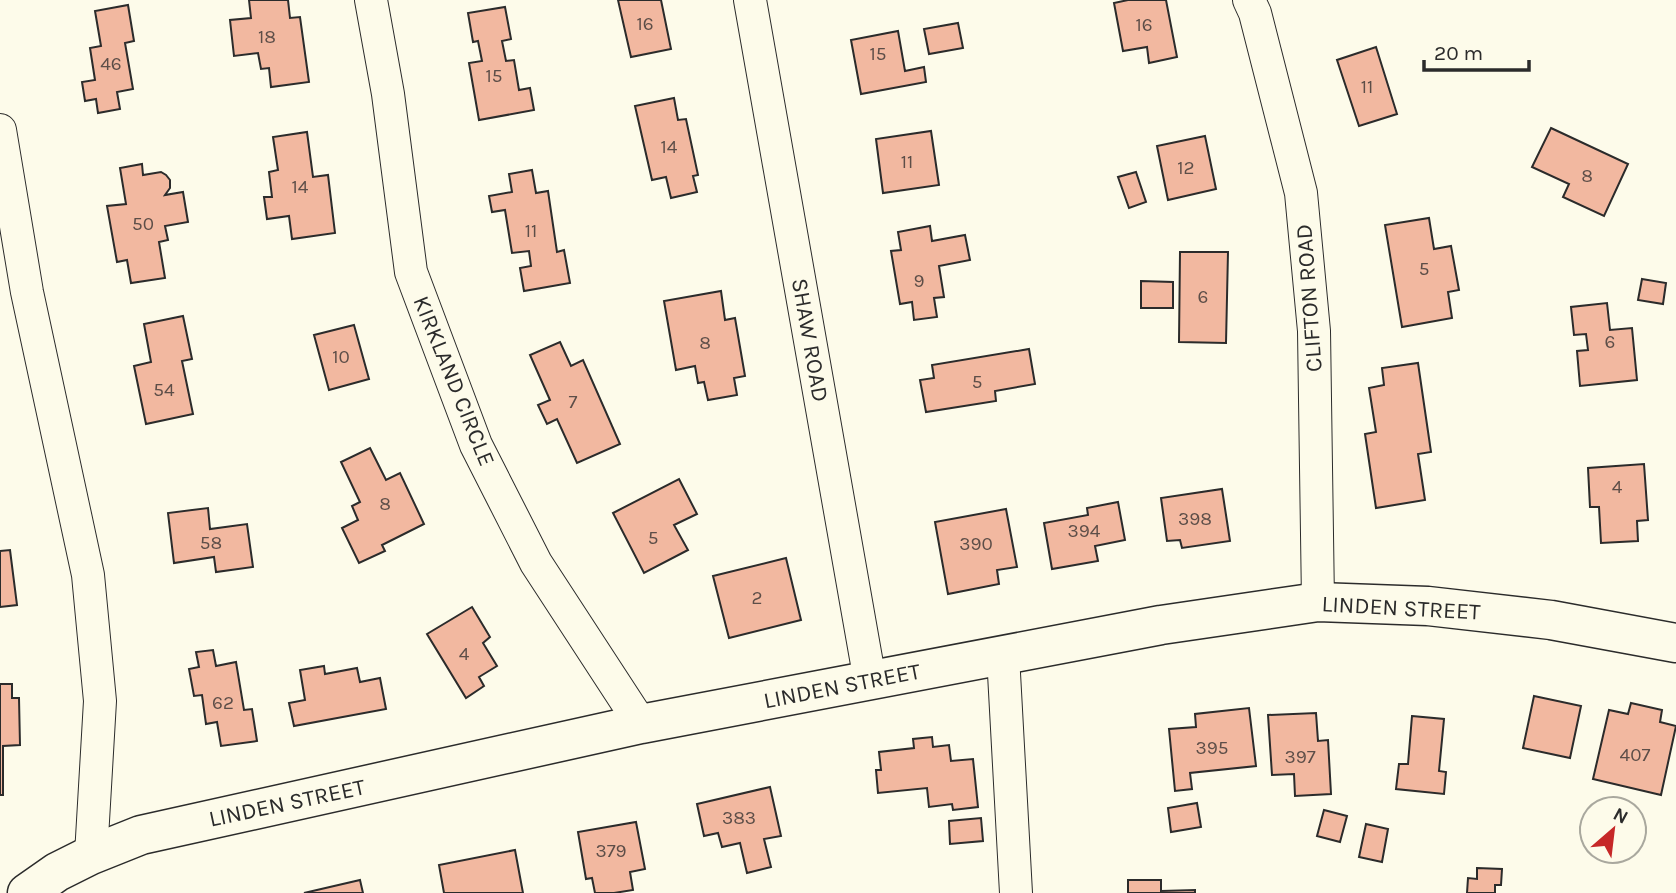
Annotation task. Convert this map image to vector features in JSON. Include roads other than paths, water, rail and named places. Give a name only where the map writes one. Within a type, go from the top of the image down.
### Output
[{"type":"street","name":"KIRKLAND CIRCLE","points":[[371,0],[388,94],[411,272],[476,445],[536,563],[641,724]]},
{"type":"street","name":"SHAW ROAD","points":[[750,0],[870,681]]},
{"type":"street","name":"CLIFTON ROAD","points":[[1249,0],[1255,13],[1301,193],[1314,331],[1318,603]]},
{"type":"street","points":[[0,130],[27,292],[88,575],[100,701],[91,855]]},
{"type":"street","name":"LINDEN STREET","points":[[27,893],[58,872],[91,855],[141,835],[641,724],[1161,625],[1318,603],[1428,606],[1551,620],[1676,643]]},
{"type":"street","points":[[1003,655],[1016,893]]}]
